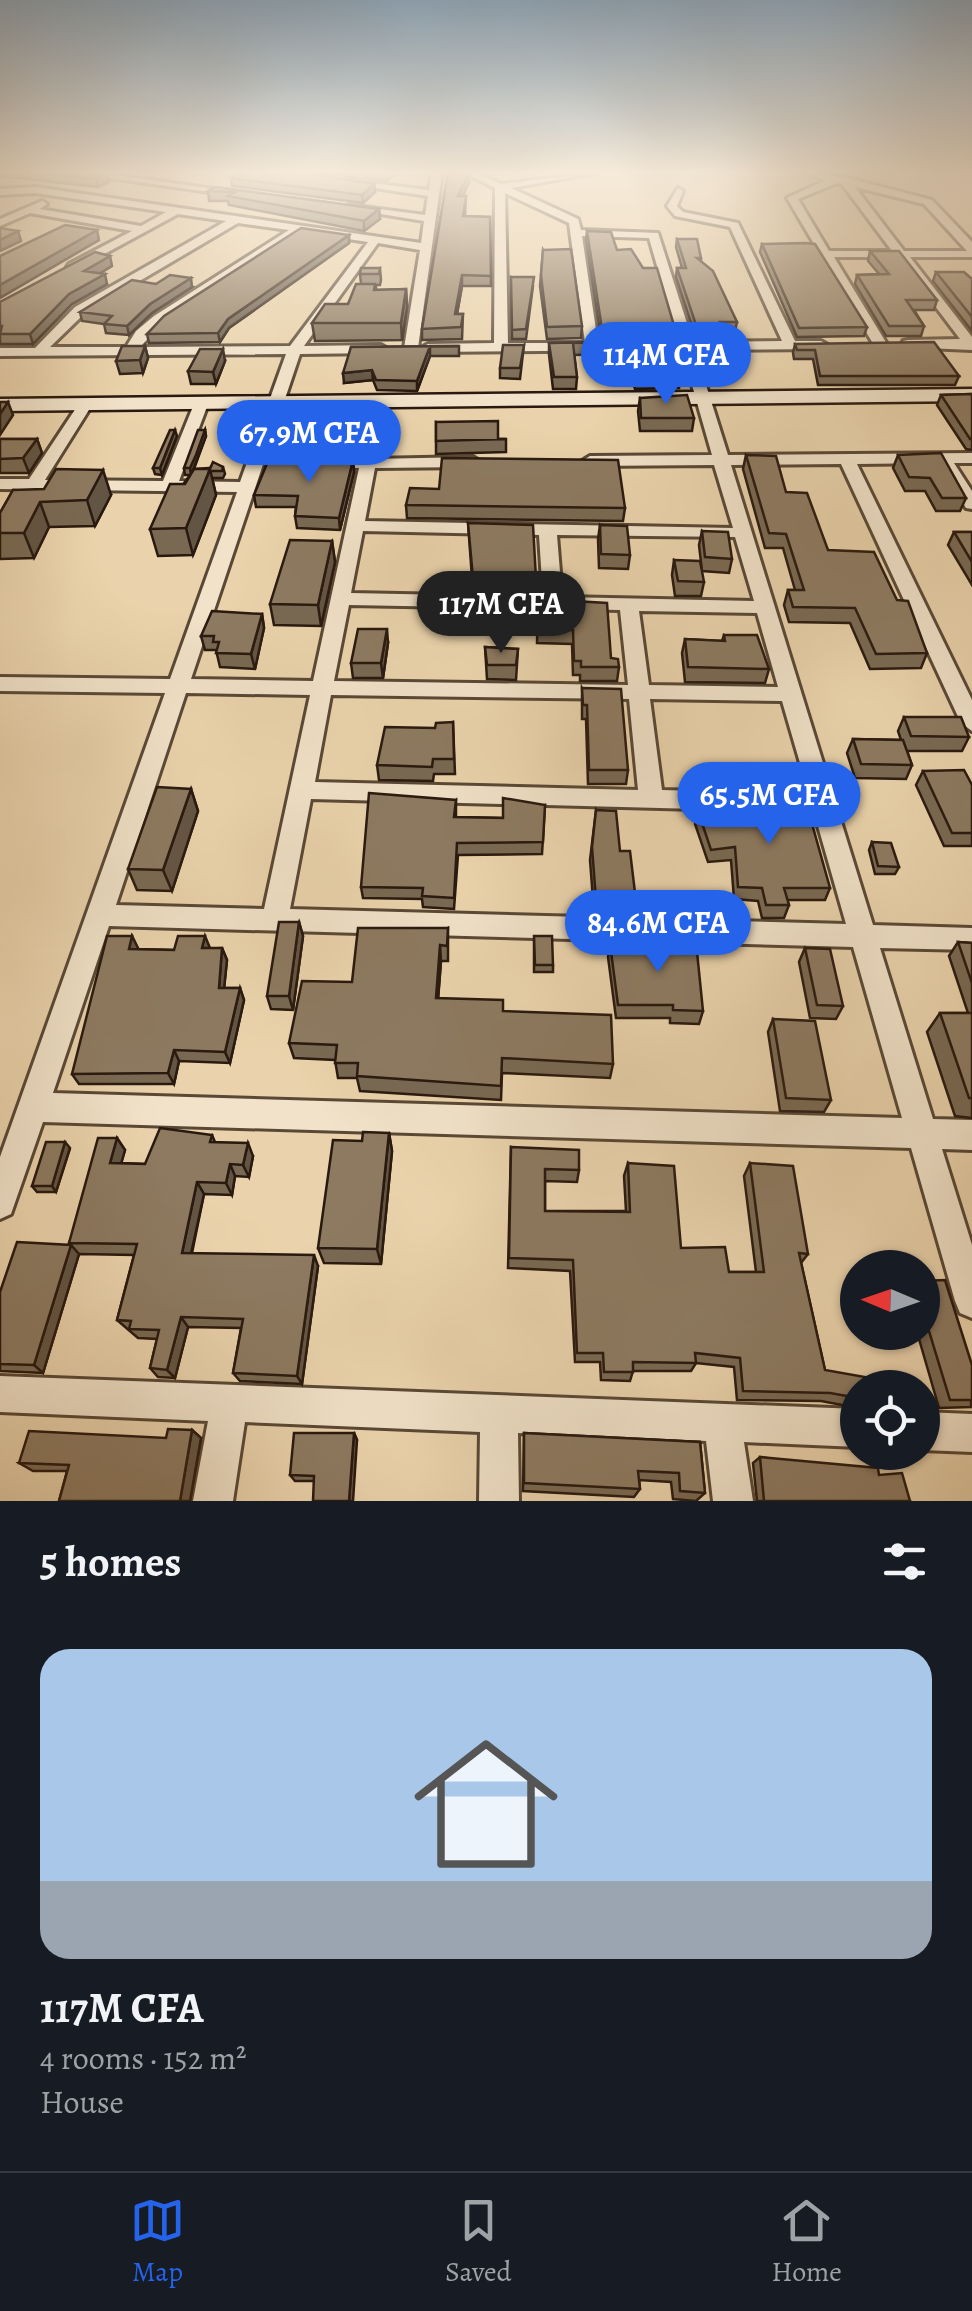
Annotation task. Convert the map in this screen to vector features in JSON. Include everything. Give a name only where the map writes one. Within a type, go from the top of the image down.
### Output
[{"type":"street","points":[[63,272],[116,243]]},
{"type":"street","points":[[38,352],[80,310],[197,243]]},
{"type":"street","points":[[130,351],[159,319],[277,243]]},
{"type":"street","points":[[0,1203],[20,1122],[100,915],[248,487],[266,464],[277,403],[294,350],[373,243]]},
{"type":"street","points":[[401,243],[426,247]]},
{"type":"street","points":[[411,348],[427,243]]},
{"type":"street","points":[[500,243],[501,348]]},
{"type":"street","points":[[577,243],[592,347]]},
{"type":"street","points":[[656,243],[972,1301]]},
{"type":"street","points":[[742,243],[790,345]]},
{"type":"street","points":[[819,243],[880,344]]},
{"type":"street","points":[[892,243],[971,345]]},
{"type":"street","points":[[826,254],[972,251]]},
{"type":"street","points":[[402,293],[419,292]]},
{"type":"street","points":[[333,294],[350,293]]},
{"type":"street","points":[[0,352],[844,344]]},
{"type":"street","points":[[862,344],[971,345]]},
{"type":"street","points":[[0,406],[972,395]]},
{"type":"street","points":[[168,486],[201,404]]},
{"type":"street","points":[[34,484],[85,405]]},
{"type":"street","points":[[943,458],[972,504]]},
{"type":"street","points":[[564,461],[972,458]]},
{"type":"street","points":[[847,459],[972,723]]},
{"type":"street","points":[[312,463],[486,462]]},
{"type":"street","points":[[275,920],[368,463]]},
{"type":"street","points":[[0,484],[248,487]]},
{"type":"street","points":[[355,526],[743,533]]},
{"type":"street","points":[[548,530],[553,603]]},
{"type":"street","points":[[340,599],[765,608]]},
{"type":"street","points":[[629,605],[650,799]]},
{"type":"street","points":[[0,684],[791,694]]},
{"type":"street","points":[[302,790],[824,803]]},
{"type":"street","points":[[100,915],[972,939]]},
{"type":"street","points":[[20,1122],[972,1135]]},
{"type":"street","points":[[0,1394],[840,1427]]},
{"type":"street","points":[[213,1501],[230,1404]]},
{"type":"street","points":[[499,1414],[499,1501]]},
{"type":"street","points":[[723,1422],[734,1501]]},
{"type":"street","points":[[940,1432],[972,1433]]},
{"type":"building","points":[[27,243],[74,243],[0,285],[0,256]]},
{"type":"building","points":[[278,243],[337,243],[228,319],[218,333],[147,334],[164,316]]},
{"type":"building","points":[[436,243],[490,243],[491,276],[462,275],[455,314],[463,314],[461,327],[422,329]]},
{"type":"building","points":[[589,243],[615,243],[617,250],[631,249],[643,268],[657,268],[675,329],[602,329]]},
{"type":"building","points":[[678,243],[698,243],[701,258],[697,258],[713,271],[737,322],[720,322],[722,328],[697,328],[677,268],[686,268]]},
{"type":"building","points":[[762,244],[815,244],[867,327],[799,328]]},
{"type":"building","points":[[571,249],[582,326],[547,327],[541,275],[543,250]]},
{"type":"building","points":[[870,251],[899,251],[937,300],[906,300],[924,326],[889,326],[857,275],[889,274]]},
{"type":"building","points":[[95,252],[110,256],[84,271],[105,274],[69,294],[30,334],[0,334],[0,302]]},
{"type":"building","points":[[361,268],[380,268],[379,274],[360,274]]},
{"type":"building","points":[[936,272],[964,272],[972,279],[972,317]]},
{"type":"building","points":[[170,275],[191,278],[150,304],[127,326],[104,324],[112,316],[80,312],[132,280],[156,284]]},
{"type":"building","points":[[511,277],[534,277],[526,329],[512,330]]},
{"type":"building","points":[[356,284],[375,284],[374,290],[406,289],[401,323],[312,323],[325,304],[348,304]]},
{"type":"building","points":[[607,342],[573,343],[577,377],[554,377],[549,343]]},
{"type":"building","points":[[934,342],[959,376],[820,376],[815,350],[797,350],[795,344]]},
{"type":"building","points":[[669,343],[681,377],[636,378],[627,344]]},
{"type":"building","points":[[503,345],[524,345],[520,368],[500,368]]},
{"type":"building","points":[[122,346],[145,346],[140,360],[116,361]]},
{"type":"building","points":[[430,346],[417,381],[376,380],[372,370],[343,373],[351,347]]},
{"type":"building","points":[[200,349],[223,349],[213,372],[188,371]]},
{"type":"building","points":[[972,394],[972,439],[970,439],[941,395]]},
{"type":"building","points":[[687,395],[694,418],[641,418],[640,398]]},
{"type":"building","points":[[279,416],[329,417],[327,423],[384,428],[383,442],[272,443]]},
{"type":"building","points":[[498,421],[498,439],[506,439],[436,441],[436,422]]},
{"type":"building","points":[[170,430],[175,430],[160,468],[153,468]]},
{"type":"building","points":[[198,430],[205,430],[190,468],[184,468]]},
{"type":"building","points":[[0,439],[37,439],[23,458],[0,459]]},
{"type":"building","points":[[941,453],[966,498],[942,498],[930,478],[909,477],[898,455]]},
{"type":"building","points":[[746,455],[776,456],[786,492],[807,493],[828,550],[874,552],[897,600],[908,601],[927,653],[876,654],[855,608],[793,607],[788,590],[804,590],[786,534],[769,533]]},
{"type":"building","points":[[442,458],[618,460],[625,508],[406,505],[410,488],[439,489]]},
{"type":"building","points":[[353,460],[339,518],[295,516],[298,496],[254,495],[268,461]]},
{"type":"building","points":[[213,462],[223,467],[222,471],[209,471]]},
{"type":"building","points":[[56,469],[103,470],[87,500],[40,502],[24,533],[0,533],[0,513],[13,490],[44,489]]},
{"type":"building","points":[[194,469],[210,469],[186,528],[150,529],[170,484],[185,484]]},
{"type":"building","points":[[468,523],[533,525],[536,579],[473,578]]},
{"type":"building","points":[[600,525],[627,526],[630,555],[601,554]]},
{"type":"building","points":[[702,531],[728,532],[732,559],[705,557]]},
{"type":"building","points":[[954,532],[972,532],[972,562]]},
{"type":"building","points":[[290,540],[332,541],[318,605],[270,604]]},
{"type":"building","points":[[674,560],[700,561],[704,582],[678,581]]},
{"type":"building","points":[[538,599],[607,603],[611,658],[618,659],[619,667],[581,667],[581,661],[574,661],[573,630],[538,630]]},
{"type":"building","points":[[212,611],[262,614],[251,654],[216,653],[219,642],[213,642],[214,636],[201,636]]},
{"type":"building","points":[[358,629],[387,629],[381,663],[351,663]]},
{"type":"building","points":[[724,635],[757,635],[769,669],[688,667],[685,639],[725,641]]},
{"type":"building","points":[[485,647],[518,649],[516,665],[487,665]]},
{"type":"building","points":[[582,688],[621,689],[628,770],[589,770],[587,705],[583,705]]},
{"type":"building","points":[[904,717],[961,717],[969,737],[911,736]]},
{"type":"building","points":[[453,722],[454,759],[433,759],[432,767],[377,765],[385,727],[435,728],[436,723]]},
{"type":"building","points":[[853,739],[903,740],[912,765],[861,764]]},
{"type":"building","points":[[964,770],[972,785],[972,833],[952,833],[923,771]]},
{"type":"building","points":[[157,787],[191,789],[163,870],[128,869]]},
{"type":"building","points":[[369,793],[456,800],[454,817],[503,818],[503,798],[545,805],[543,842],[457,843],[454,898],[422,896],[423,888],[361,887]]},
{"type":"building","points":[[721,804],[807,806],[830,888],[784,888],[789,905],[766,905],[762,888],[738,887],[735,847],[711,850],[698,811],[722,809]]},
{"type":"building","points":[[596,810],[616,811],[620,851],[630,851],[636,901],[596,900],[592,847]]},
{"type":"building","points":[[872,842],[891,843],[899,867],[878,866]]},
{"type":"building","points":[[279,922],[299,922],[289,996],[267,996]]},
{"type":"building","points":[[358,928],[448,928],[447,946],[440,945],[436,998],[503,1000],[503,1011],[611,1015],[613,1064],[502,1058],[501,1086],[357,1076],[358,1063],[335,1063],[337,1045],[289,1043],[302,981],[352,982]]},
{"type":"building","points":[[107,936],[132,936],[129,949],[174,950],[178,936],[205,936],[202,948],[222,948],[219,988],[240,988],[225,1052],[174,1050],[168,1073],[72,1074]]},
{"type":"building","points":[[534,936],[552,936],[553,965],[535,965]]},
{"type":"building","points":[[696,942],[703,1011],[673,1010],[673,1005],[618,1005],[610,944]]},
{"type":"building","points":[[958,942],[972,943],[972,983]]},
{"type":"building","points":[[805,948],[830,949],[843,1006],[817,1005]]},
{"type":"building","points":[[940,1013],[972,1013],[972,1098],[969,1098]]},
{"type":"building","points":[[773,1019],[815,1021],[831,1100],[786,1098]]},
{"type":"building","points":[[160,1128],[212,1135],[210,1142],[248,1143],[243,1165],[230,1164],[226,1183],[197,1182],[182,1253],[314,1255],[297,1376],[233,1373],[243,1319],[181,1317],[167,1370],[150,1368],[159,1330],[129,1329],[131,1321],[117,1320],[137,1244],[69,1243],[98,1138],[117,1138],[110,1163],[145,1164]]},
{"type":"building","points":[[363,1132],[389,1133],[377,1249],[318,1248],[333,1140],[362,1141]]},
{"type":"building","points":[[46,1142],[65,1142],[52,1186],[32,1186]]},
{"type":"building","points":[[511,1147],[579,1150],[579,1170],[545,1169],[545,1211],[630,1212],[628,1163],[674,1166],[681,1248],[725,1247],[729,1272],[764,1272],[750,1163],[793,1166],[808,1254],[799,1253],[825,1370],[840,1373],[840,1395],[743,1391],[740,1358],[695,1353],[696,1363],[633,1362],[633,1372],[604,1372],[603,1353],[577,1353],[573,1260],[509,1258]]},
{"type":"building","points":[[17,1242],[71,1245],[34,1365],[0,1364],[0,1292]]},
{"type":"building","points":[[940,1280],[945,1280],[972,1365],[972,1400],[950,1400],[935,1350],[940,1350]]},
{"type":"building","points":[[168,1429],[192,1430],[180,1501],[59,1501],[69,1465],[19,1463],[29,1431],[166,1438]]},
{"type":"building","points":[[294,1433],[354,1433],[349,1501],[313,1501],[314,1476],[290,1475]]},
{"type":"building","points":[[524,1433],[700,1442],[705,1493],[680,1491],[679,1473],[638,1471],[640,1489],[524,1483]]},
{"type":"building","points":[[760,1457],[840,1464],[840,1470],[878,1470],[879,1475],[902,1473],[910,1501],[764,1501]]}]
